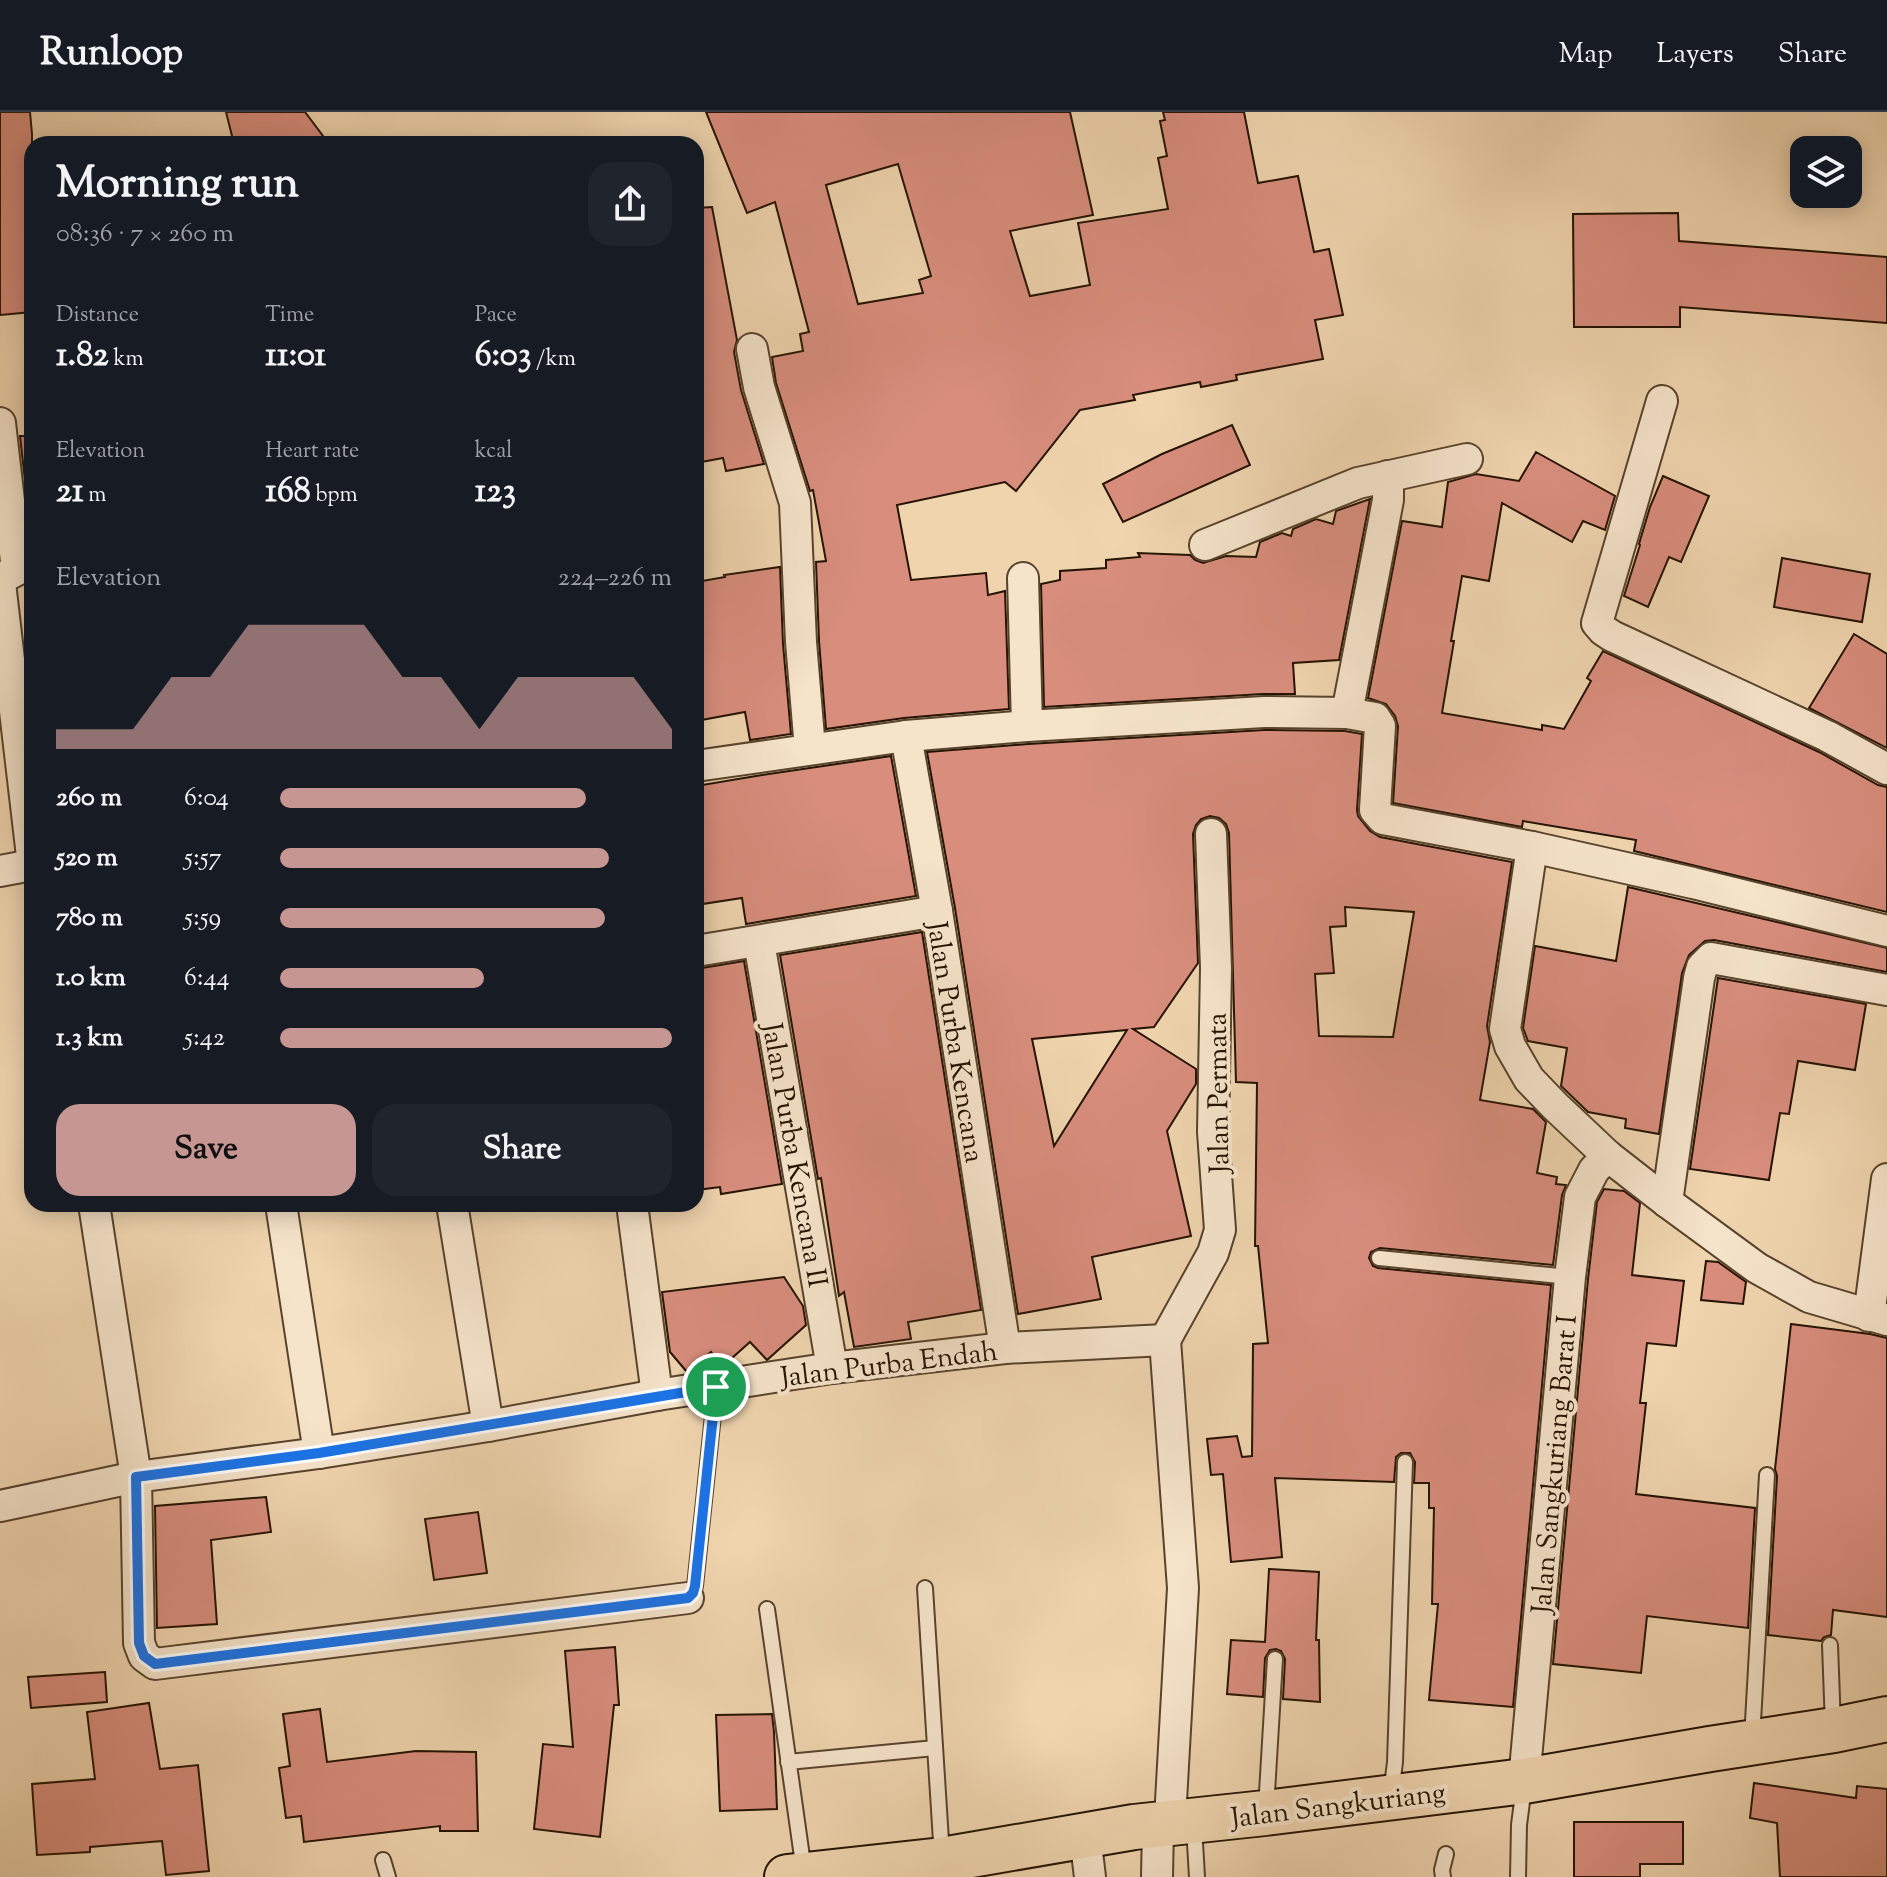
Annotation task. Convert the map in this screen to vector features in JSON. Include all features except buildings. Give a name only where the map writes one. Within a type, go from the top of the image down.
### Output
[{"type":"main road","name":"Jalan Sangkuriang","points":[[796,1876],[1087,1857],[1165,1824],[1524,1781],[1887,1719]]},
{"type":"street","points":[[752,349],[759,387],[795,503],[801,642],[810,749]]},
{"type":"street","points":[[1662,401],[1597,623],[1612,636],[1827,736],[1887,769]]},
{"type":"street","points":[[0,423],[17,570],[0,581],[22,682],[24,717]]},
{"type":"street","points":[[1205,545],[1358,483],[1467,459]]},
{"type":"street","points":[[1347,713],[1388,500],[1388,476]]},
{"type":"street","points":[[1023,578],[1027,726]]},
{"type":"street","points":[[704,765],[906,736],[1027,726],[1264,712],[1347,713],[1379,721],[1375,810],[1383,819],[1532,847],[1887,931]]},
{"type":"street","name":"Jalan Purba Kencana","points":[[906,736],[937,911],[1005,1348]]},
{"type":"street","name":"Jalan Permata","points":[[1165,1340],[1213,1253],[1220,1230],[1213,1132],[1216,968],[1211,834]]},
{"type":"street","points":[[1532,847],[1505,1029],[1510,1046],[1529,1079],[1608,1156],[1757,1268],[1809,1297],[1878,1318],[1887,1179]]},
{"type":"street","points":[[0,871],[24,866]]},
{"type":"street","points":[[704,950],[937,911]]},
{"type":"street","name":"Jalan Purba Kencana II","points":[[759,942],[832,1368]]},
{"type":"street","points":[[1667,1202],[1699,978],[1702,967],[1711,958],[1887,990]]},
{"type":"street","name":"Jalan Sangkuriang Barat I","points":[[1524,1781],[1580,1197],[1594,1170],[1608,1156]]},
{"type":"street","points":[[95,1212],[136,1477],[139,1643],[144,1656],[155,1664],[688,1598]]},
{"type":"street","points":[[282,1212],[319,1453]]},
{"type":"street","points":[[453,1212],[488,1426]]},
{"type":"street","points":[[633,1212],[657,1395]]},
{"type":"street","points":[[1157,1877],[1171,1801],[1183,1588],[1165,1340]]},
{"type":"street","name":"Jalan Purba Endah","points":[[0,1506],[136,1477],[319,1453],[832,1368],[1005,1348],[1165,1340]]},
{"type":"street","points":[[1138,1877],[1165,1824]]},
{"type":"lane","points":[[1379,1258],[1570,1277]]},
{"type":"lane","points":[[688,1598],[695,1586],[716,1387]]},
{"type":"lane","points":[[1391,1798],[1395,1762],[1405,1462]]},
{"type":"lane","points":[[1752,1743],[1767,1475]]},
{"type":"lane","points":[[925,1588],[940,1868]]},
{"type":"lane","points":[[767,1609],[788,1762],[796,1876]]},
{"type":"lane","points":[[1830,1645],[1834,1730]]},
{"type":"lane","points":[[1265,1813],[1275,1659]]},
{"type":"lane","points":[[788,1762],[935,1748]]},
{"type":"lane","points":[[1518,1877],[1524,1781]]},
{"type":"lane","points":[[1165,1824],[1197,1877]]},
{"type":"lane","points":[[1443,1877],[1446,1854]]},
{"type":"lane","points":[[383,1860],[388,1877]]},
{"type":"route","points":[[716,1387],[695,1586],[688,1598],[155,1664],[144,1656],[139,1643],[136,1477],[319,1453],[716,1387]]}]
